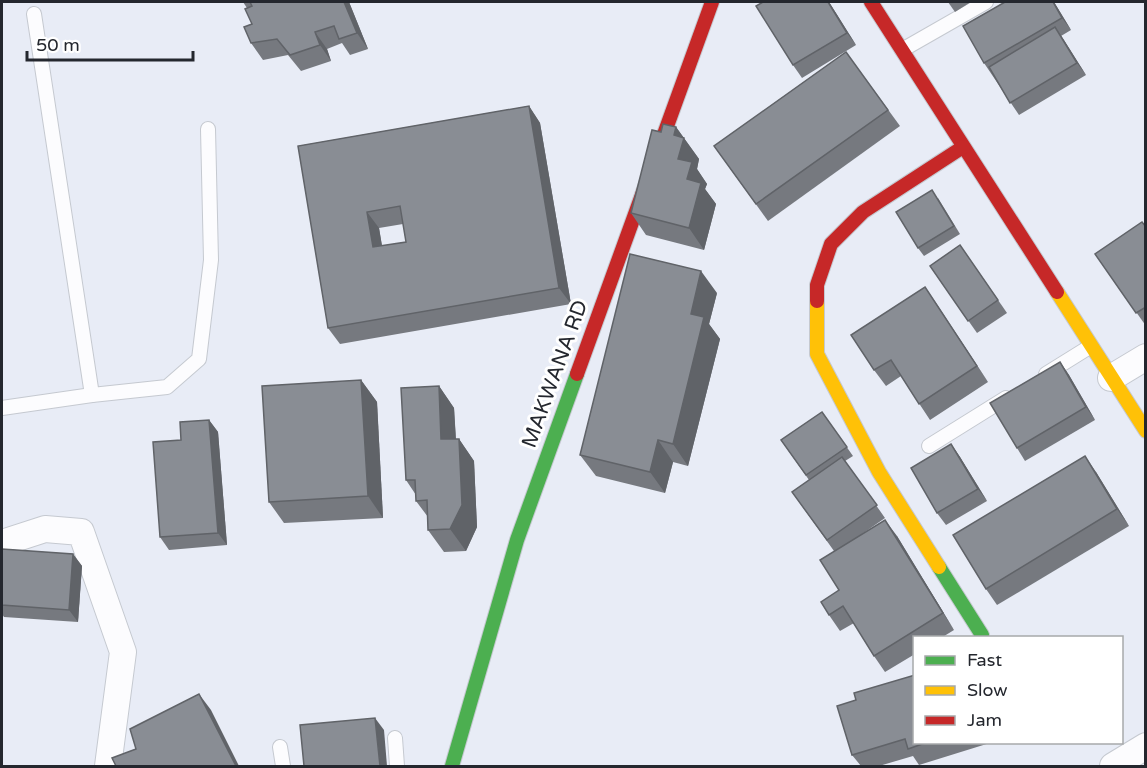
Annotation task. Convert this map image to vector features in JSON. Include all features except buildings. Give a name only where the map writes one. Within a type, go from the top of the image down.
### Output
[{"type":"street","name":"MAKWANA RD","points":[[452,766],[517,540],[712,2]]},
{"type":"street","points":[[871,2],[1146,431]]},
{"type":"street","points":[[963,147],[862,212],[831,244],[817,285],[817,354],[879,472],[982,635]]},
{"type":"street","points":[[1111,378],[1146,357]]},
{"type":"street","points":[[2,543],[45,528],[81,532],[123,652],[108,766]]},
{"type":"street","points":[[1113,766],[1146,747]]},
{"type":"lane","points":[[902,50],[986,2]]},
{"type":"lane","points":[[34,14],[92,395]]},
{"type":"lane","points":[[2,408],[167,387],[199,359],[211,260],[208,129]]},
{"type":"lane","points":[[929,446],[1091,346]]},
{"type":"lane","points":[[395,738],[397,766]]},
{"type":"lane","points":[[280,747],[283,766]]},
{"type":"traffic: fast","points":[[452,766],[517,540],[577,374]]},
{"type":"traffic: fast","points":[[939,567],[982,635]]},
{"type":"traffic: slow","points":[[1057,292],[1146,431]]},
{"type":"traffic: slow","points":[[817,301],[817,354],[879,472],[939,567]]},
{"type":"traffic: jam","points":[[577,374],[712,2]]},
{"type":"traffic: jam","points":[[871,2],[1057,292]]},
{"type":"traffic: jam","points":[[817,301],[817,285],[831,244],[863,212],[963,147]]}]
